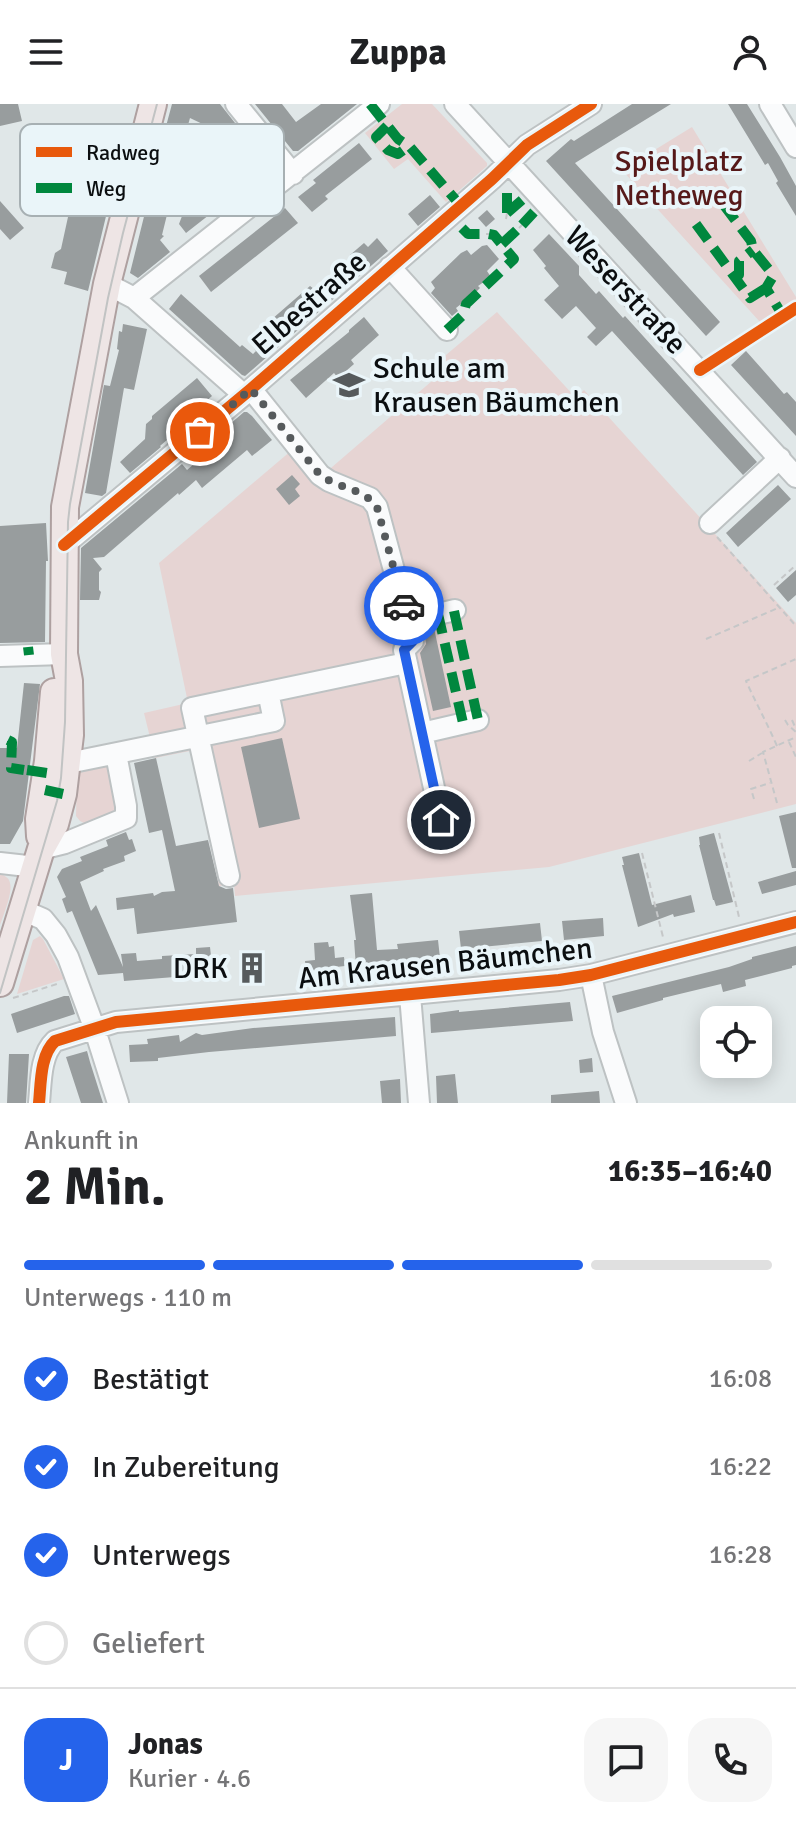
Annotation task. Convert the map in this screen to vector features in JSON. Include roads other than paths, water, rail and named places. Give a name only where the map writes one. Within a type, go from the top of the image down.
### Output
[{"type":"main road","points":[[148,124],[153,104]]},
{"type":"main road","points":[[8,990],[22,910],[38,858],[55,824],[67,762],[70,735],[69,681],[64,654],[65,507],[107,284],[124,216]]},
{"type":"main road","points":[[38,858],[39,819],[55,680],[64,654]]},
{"type":"street","points":[[236,104],[252,124]]},
{"type":"street","points":[[284,181],[379,104]]},
{"type":"street","name":"Weserstraße","points":[[455,104],[796,477]]},
{"type":"street","name":"Elbestraße","points":[[64,545],[247,392],[527,145],[591,104]]},
{"type":"street","points":[[770,104],[796,147]]},
{"type":"street","points":[[284,163],[293,174]]},
{"type":"street","points":[[134,298],[238,216]]},
{"type":"street","points":[[390,267],[447,330]]},
{"type":"street","points":[[107,284],[134,298],[247,392],[320,475],[370,498],[377,507],[410,631],[441,820]]},
{"type":"street","points":[[713,530],[780,458]]},
{"type":"street","points":[[428,731],[404,650],[410,631],[455,610]]},
{"type":"street","points":[[0,656],[64,654]]},
{"type":"street","points":[[229,876],[192,708],[406,663]]},
{"type":"street","points":[[67,762],[274,721],[268,692]]},
{"type":"street","points":[[428,731],[478,720]]},
{"type":"street","points":[[0,863],[38,858],[65,843],[126,818],[116,754]]},
{"type":"street","points":[[22,910],[43,919],[68,957],[118,1103]]},
{"type":"street","name":"Am Krausen Bäumchen","points":[[39,1103],[49,1047],[55,1041],[94,1027],[116,1022],[591,975],[796,922]]},
{"type":"street","points":[[591,975],[603,1032],[626,1103]]},
{"type":"street","points":[[410,995],[419,1103]]},
{"type":"tram line","points":[[152,124],[157,104]]},
{"type":"tram line","points":[[0,993],[57,801],[61,778],[70,504],[108,298],[127,216]]},
{"type":"place","name":"Schule am Krausen Bäumchen","points":[[349,385]]},
{"type":"place","name":"DRK","points":[[252,968]]},
{"type":"park label","name":"Spielplatz Netheweg","points":[[679,178]]}]
